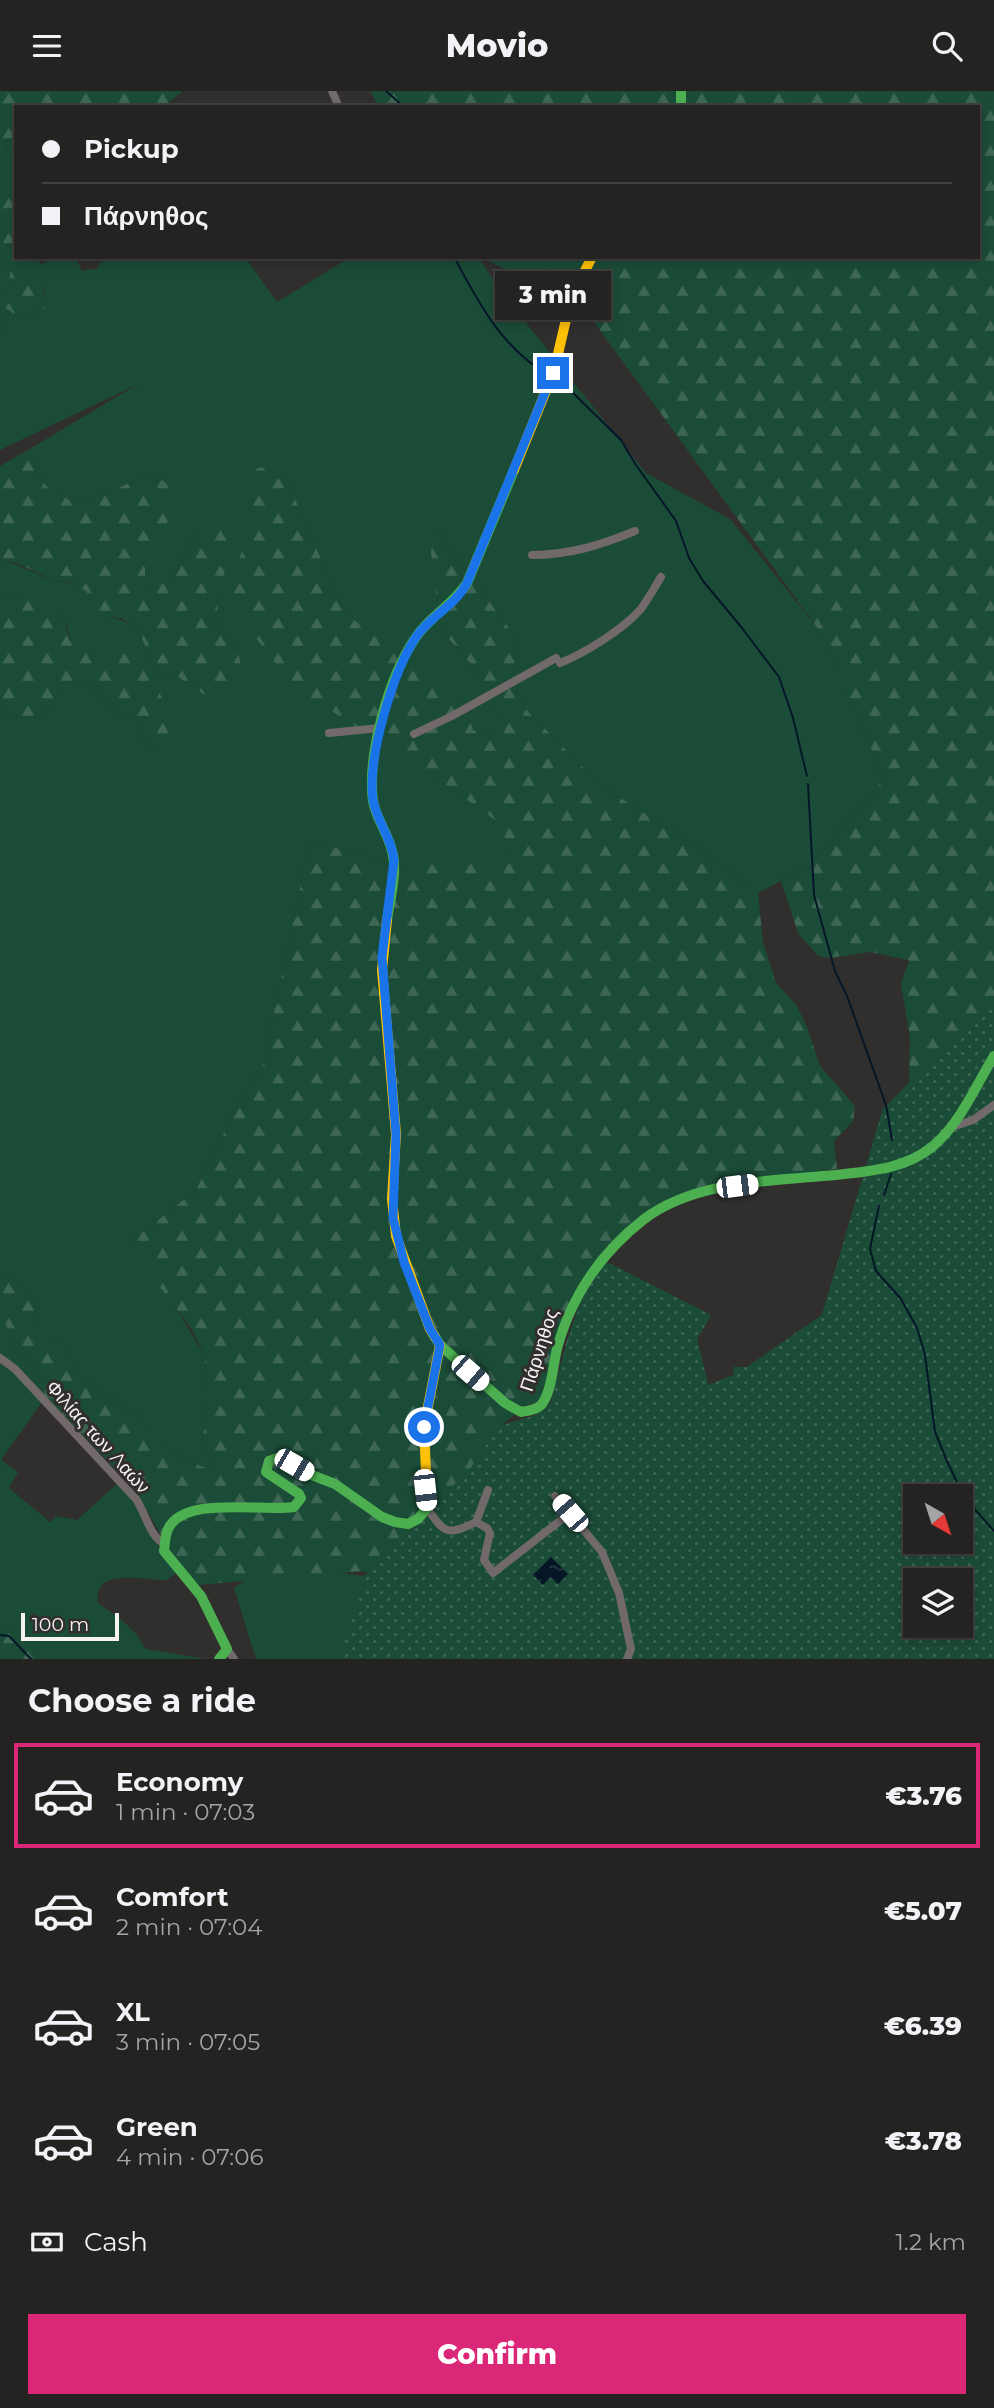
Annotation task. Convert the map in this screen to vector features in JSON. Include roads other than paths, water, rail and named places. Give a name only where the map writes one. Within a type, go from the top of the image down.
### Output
[{"type":"main road","name":"Πάρνηθος","points":[[591,259],[566,311],[554,371],[548,387],[467,583],[458,599],[425,626],[415,639],[380,728],[372,771],[373,800],[378,819],[391,845],[394,860],[382,957],[396,1134],[393,1218],[404,1262],[430,1329],[440,1345],[505,1403],[521,1412],[535,1409],[545,1397],[564,1326],[587,1277],[622,1239],[653,1213],[684,1198],[737,1186],[876,1170],[905,1164],[931,1148],[952,1127],[994,1055]]},
{"type":"main road","points":[[219,1659],[227,1649],[201,1596],[165,1553],[164,1544],[170,1525],[185,1513],[198,1508],[230,1506],[289,1509],[300,1501],[296,1490],[266,1472],[266,1464],[270,1459],[280,1457],[308,1473],[333,1482],[384,1518],[401,1524],[414,1522],[424,1515],[427,1508],[424,1427],[440,1345]]},
{"type":"street","points":[[533,555],[591,548],[635,531]]},
{"type":"street","points":[[414,734],[558,660],[575,657],[641,609],[661,577]]},
{"type":"street","points":[[329,733],[380,728]]},
{"type":"street","points":[[952,1127],[973,1120],[994,1105]]},
{"type":"street","name":"Φιλίας των Λαών","points":[[0,1358],[15,1369],[136,1499],[155,1537],[164,1544]]},
{"type":"street","points":[[427,1508],[440,1526],[447,1531],[457,1530],[476,1522],[488,1490]]},
{"type":"street","points":[[555,1496],[602,1552],[618,1593],[631,1649],[627,1659]]},
{"type":"street","points":[[476,1522],[489,1531],[484,1560],[493,1573],[570,1513]]},
{"type":"street","points":[[227,1649],[234,1659]]},
{"type":"water","points":[[551,1557],[568,1574],[558,1584],[551,1577],[543,1585],[533,1575]]},
{"type":"waterway","points":[[386,91],[402,105]]},
{"type":"waterway","points":[[455,259],[482,308],[505,339],[533,365],[549,375]]},
{"type":"waterway","points":[[556,380],[564,384],[621,440],[676,521],[689,558],[703,581],[779,677],[793,718],[807,776]]},
{"type":"waterway","points":[[808,784],[814,895],[835,971],[847,996],[886,1105],[892,1140]]},
{"type":"waterway","points":[[884,1195],[891,1174]]},
{"type":"waterway","points":[[879,1206],[870,1249],[876,1271],[901,1299],[917,1328],[925,1355],[935,1432],[946,1459],[964,1497],[994,1531]]},
{"type":"waterway","points":[[0,1635],[9,1636],[31,1659]]}]
